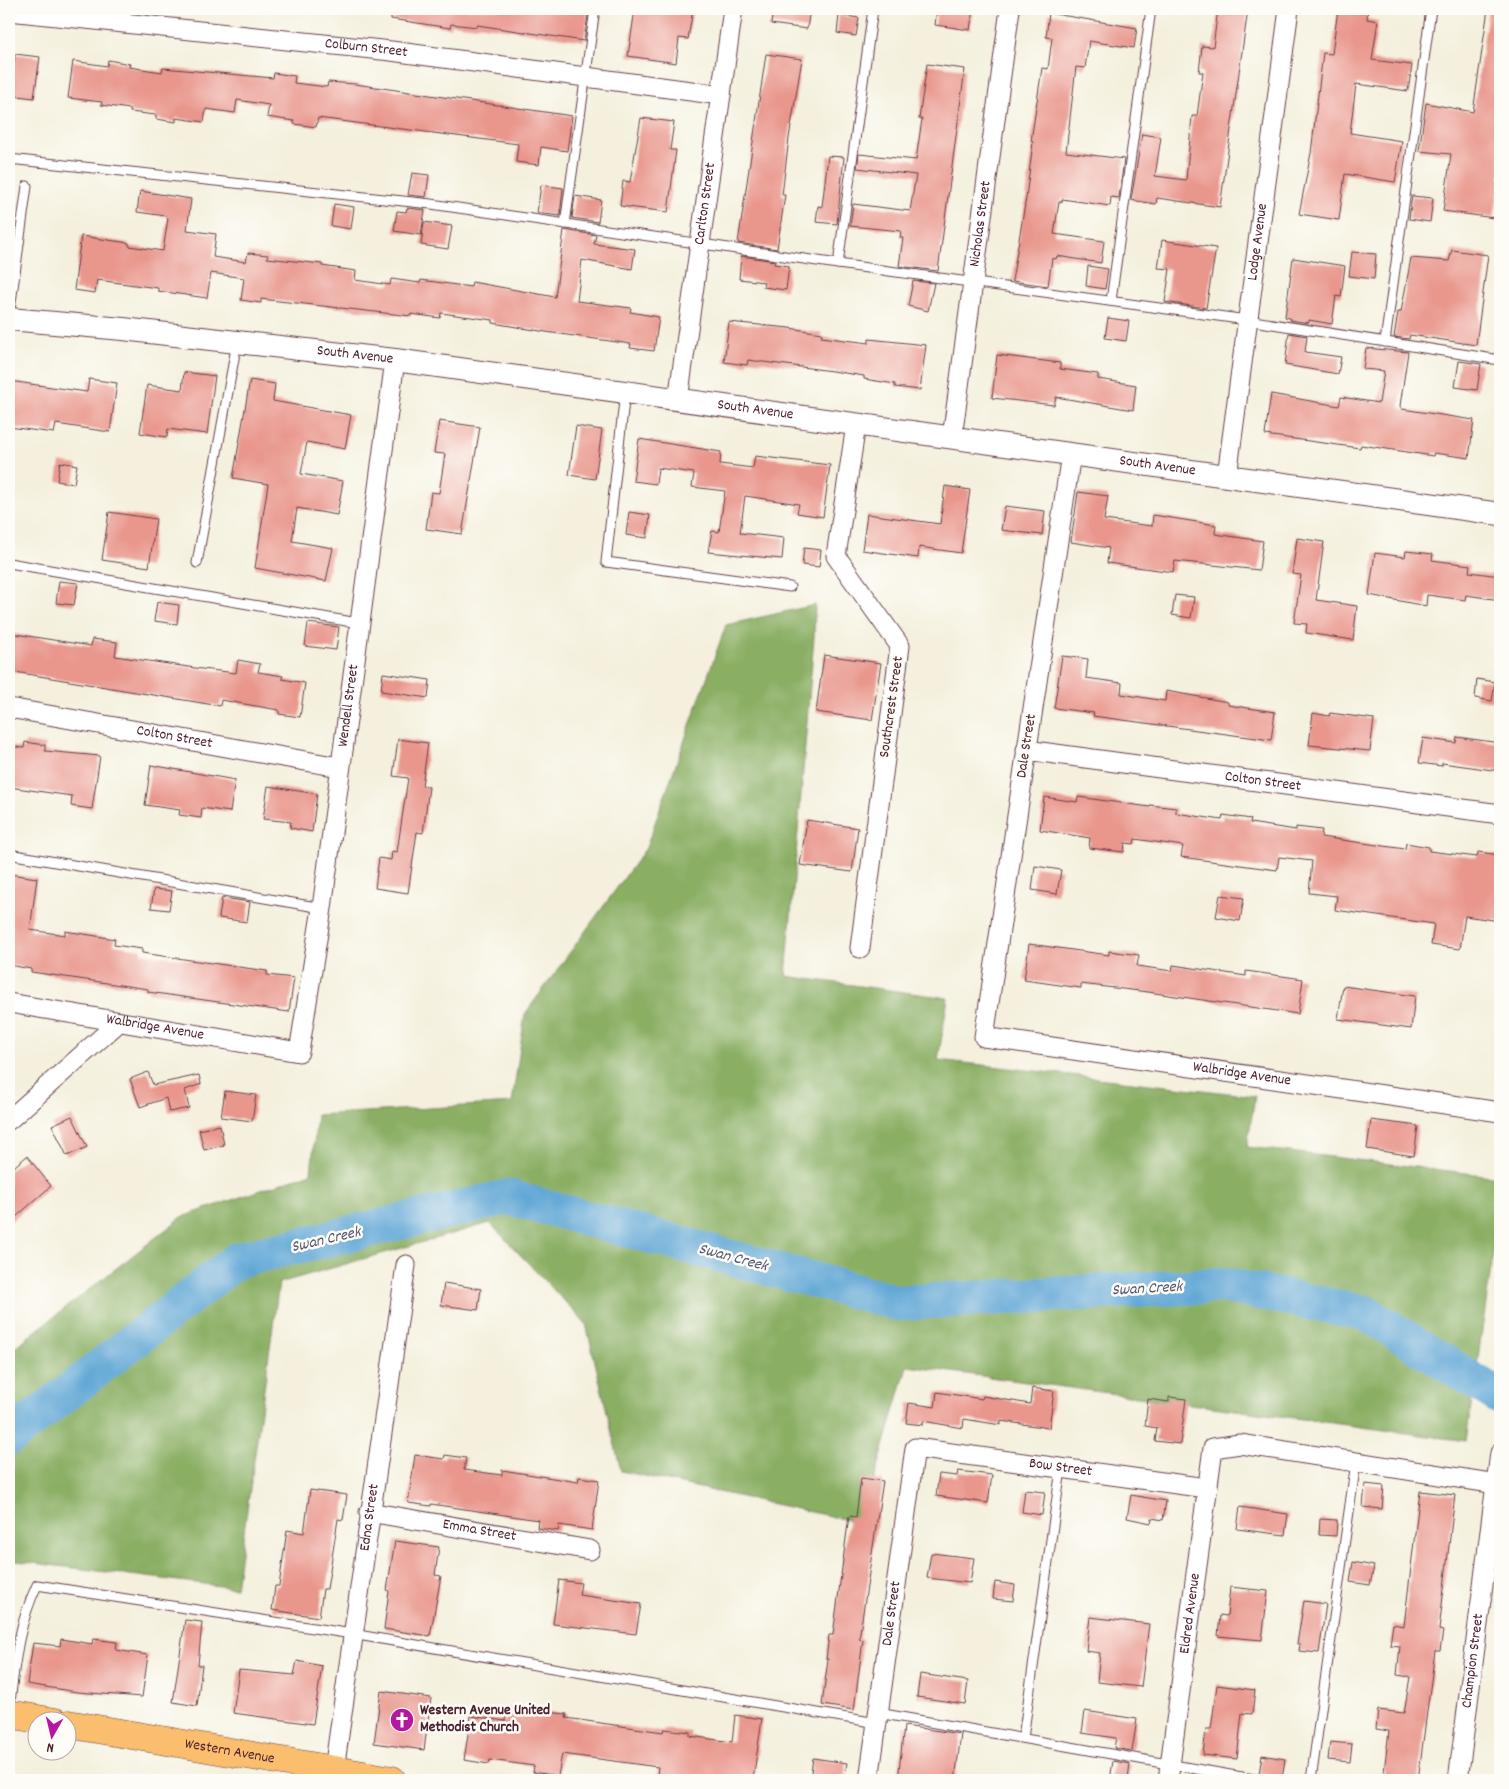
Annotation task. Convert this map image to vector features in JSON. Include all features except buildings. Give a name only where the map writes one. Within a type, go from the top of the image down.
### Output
[{"type":"main road","points":[[9,1713],[28,1717]]},
{"type":"main road","name":"Western Avenue","points":[[78,1726],[392,1780]]},
{"type":"street","name":"Carlton Street","points":[[678,400],[733,9]]},
{"type":"street","name":"Nicholas Street","points":[[952,438],[1010,9]]},
{"type":"street","name":"Lodge Avenue","points":[[1227,476],[1289,9]]},
{"type":"street","name":"Colburn Street","points":[[9,12],[382,50],[721,95]]},
{"type":"street","name":"South Avenue","points":[[9,318],[395,360],[856,426],[1227,476],[1500,510]]},
{"type":"street","name":"Wendell Street","points":[[299,1052],[322,908],[358,623],[395,360]]},
{"type":"street","name":"Southcrest Street","points":[[856,426],[836,556],[900,646],[860,948]]},
{"type":"street","name":"Dale Street","points":[[984,1038],[1071,454]]},
{"type":"street","name":"Colton Street","points":[[9,708],[339,767]]},
{"type":"street","name":"Colton Street","points":[[1026,750],[1500,814]]},
{"type":"street","name":"Walbridge Avenue","points":[[9,1003],[299,1052]]},
{"type":"street","points":[[9,1120],[119,1022]]},
{"type":"street","name":"Walbridge Avenue","points":[[984,1038],[1500,1112]]},
{"type":"street","name":"Edna Street","points":[[334,1770],[369,1512],[406,1265]]},
{"type":"street","name":"Eldred Avenue","points":[[1169,1772],[1206,1488],[1213,1448],[1240,1444],[1356,1462]]},
{"type":"street","name":"Dale Street","points":[[869,1780],[914,1448]]},
{"type":"street","name":"Bow Street","points":[[914,1448],[1206,1488]]},
{"type":"street","name":"Champion Street","points":[[1458,1780],[1500,1453]]},
{"type":"street","points":[[1356,1462],[1497,1484]]},
{"type":"street","name":"Emma Street","points":[[369,1512],[590,1550]]},
{"type":"lane","points":[[566,224],[596,9]]},
{"type":"lane","points":[[838,264],[873,9]]},
{"type":"lane","points":[[1111,301],[1151,9]]},
{"type":"lane","points":[[1385,342],[1431,9]]},
{"type":"lane","points":[[9,159],[431,204],[838,264],[1247,320],[1500,360]]},
{"type":"lane","points":[[9,318],[11,278],[27,186]]},
{"type":"lane","points":[[197,563],[237,342]]},
{"type":"lane","points":[[625,392],[606,562],[790,587]]},
{"type":"lane","points":[[9,563],[358,623]]},
{"type":"lane","points":[[9,854],[322,908]]},
{"type":"lane","points":[[1311,1780],[1356,1462]]},
{"type":"lane","points":[[1024,1738],[1061,1469]]},
{"type":"lane","points":[[9,1713],[19,1634],[23,1617],[37,1585],[877,1718],[1024,1738],[1169,1772],[1259,1780]]},
{"type":"green space","points":[[815,605],[786,976],[948,998],[938,1060],[1255,1096],[1247,1147],[1500,1177],[1500,1206],[1466,1441],[907,1366],[862,1523],[621,1471],[586,1324],[490,1223],[279,1283],[236,1588],[9,1560],[9,1352],[182,1217],[311,1173],[317,1115],[512,1103],[525,1014],[646,848],[726,625]]},
{"type":"waterway","name":"Swan Creek","points":[[9,1438],[237,1260],[508,1197],[898,1303],[1223,1285],[1366,1313],[1500,1397]]},
{"type":"place","name":"Western Avenue United Methodist Church","points":[[402,1720]]}]
